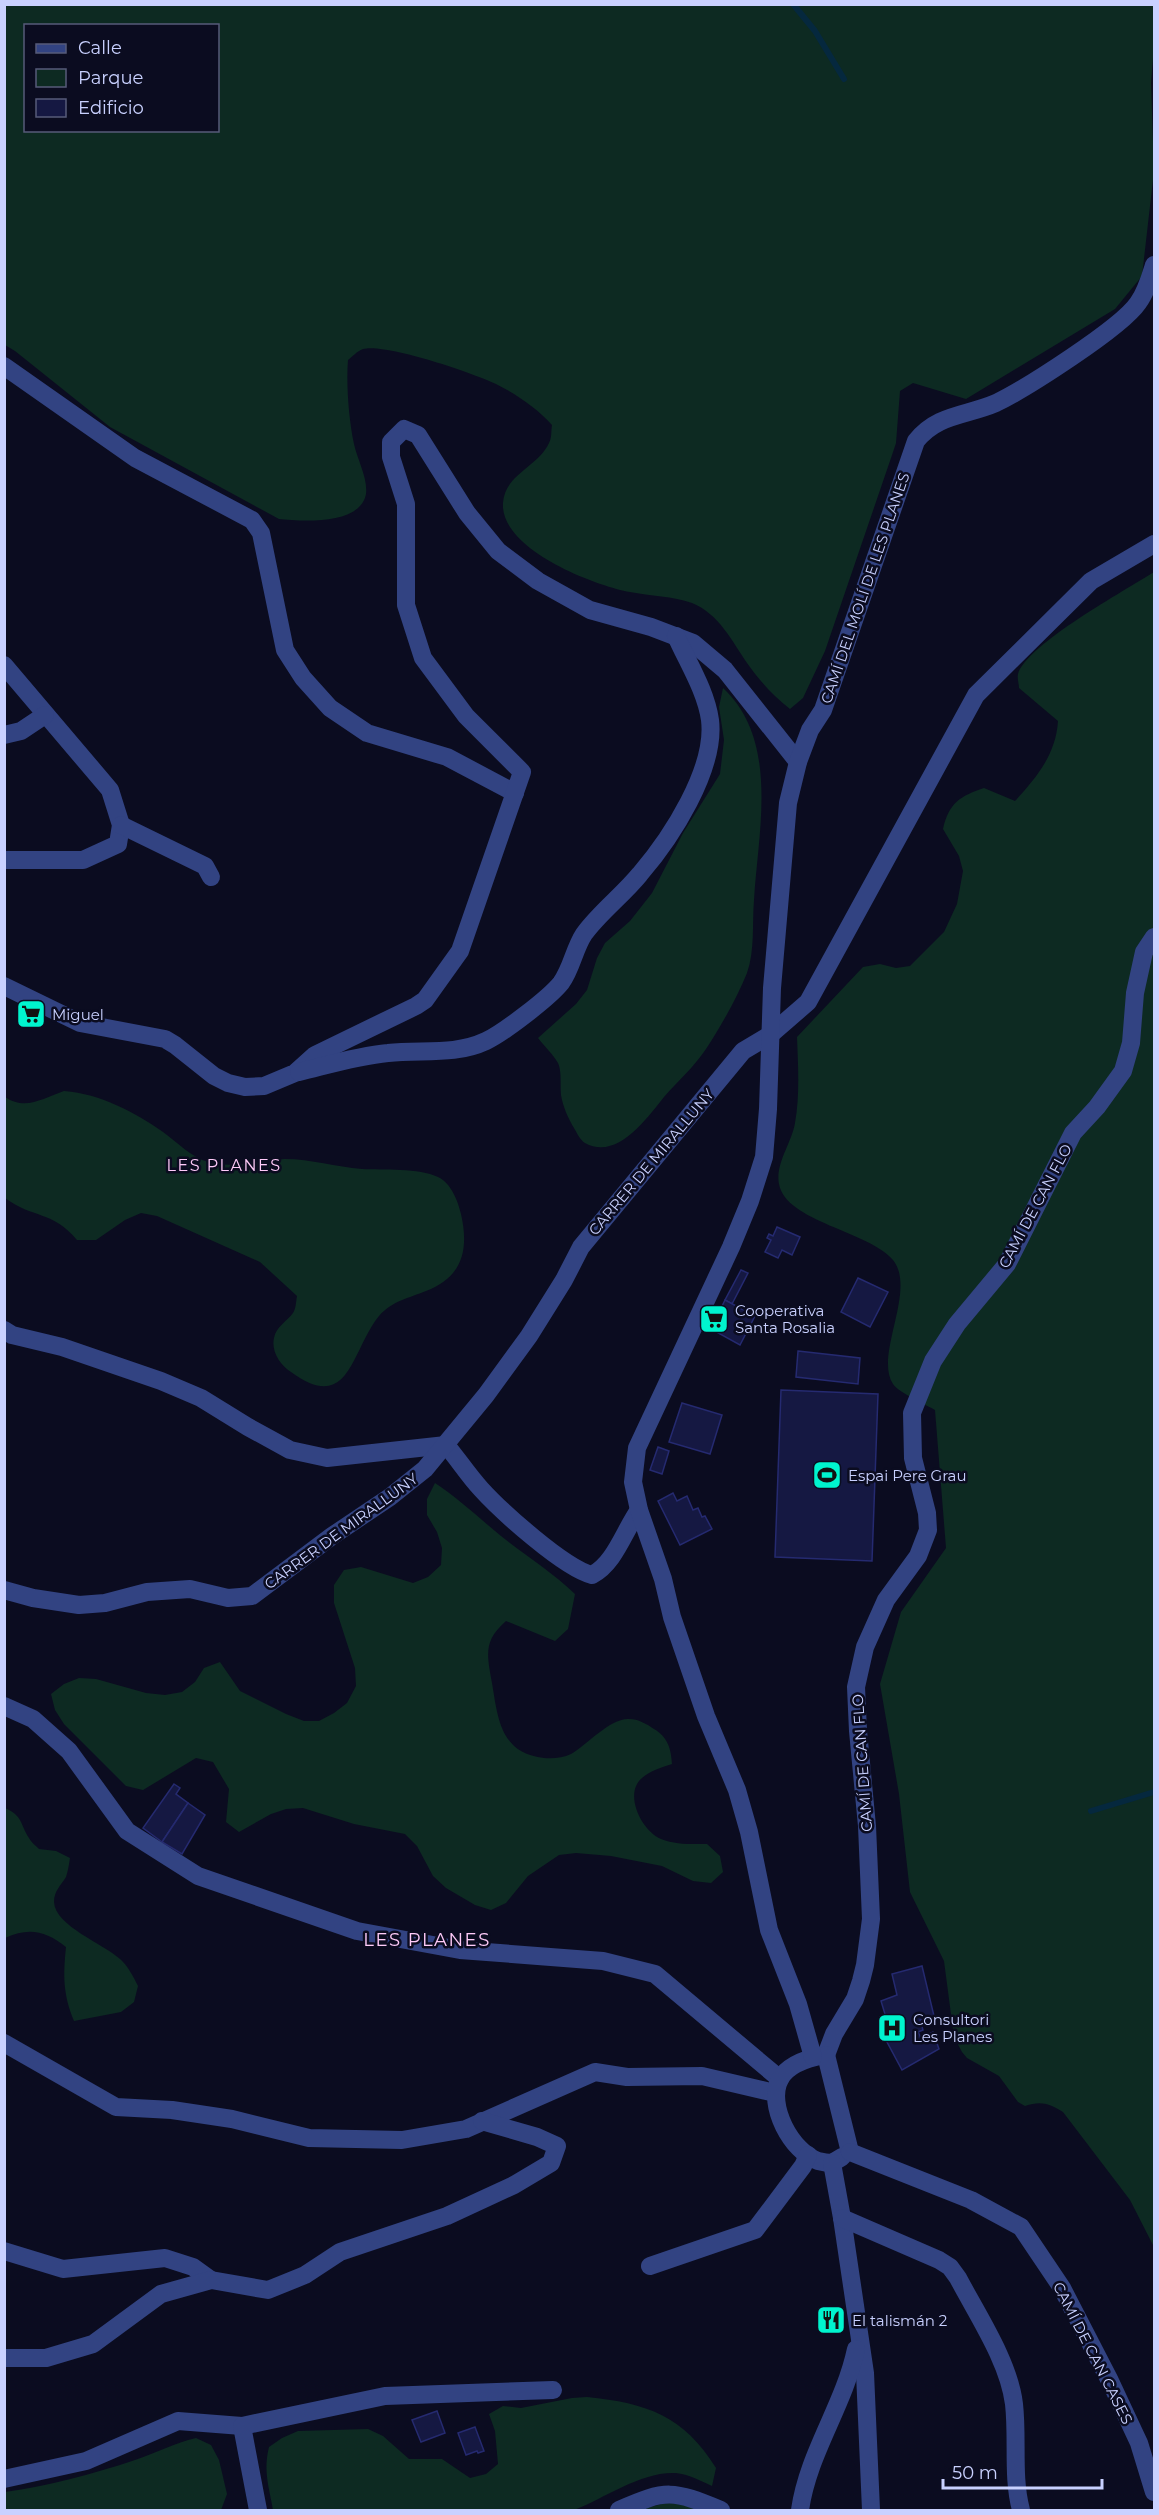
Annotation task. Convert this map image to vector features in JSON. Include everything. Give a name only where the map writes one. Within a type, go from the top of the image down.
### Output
[{"type":"street","name":"CAMÍ DEL MOLÍ DE LES PLANES","points":[[850,2152],[820,2056],[769,1930],[737,1790],[706,1716],[639,1510],[633,1482],[637,1448],[750,1201],[764,1157],[765,1038],[772,988],[788,803],[798,762],[810,730],[823,710],[916,441],[937,421],[973,412],[998,402],[1096,339],[1138,304],[1155,265]]},
{"type":"street","points":[[4,366],[135,458],[252,520],[261,533],[285,650],[303,678],[330,708],[367,733],[447,757],[515,793]]},
{"type":"street","points":[[295,1073],[315,1055],[425,1000],[460,951],[522,772],[466,716],[423,658],[406,605],[406,504],[391,457],[391,442],[404,429],[418,435],[467,513],[498,551],[538,581],[590,610],[693,643],[725,670],[798,762]]},
{"type":"street","name":"CARRER DE MIRALLUNY","points":[[4,1590],[33,1598],[79,1605],[105,1603],[147,1592],[190,1589],[228,1598],[252,1596],[332,1536],[390,1497],[425,1469],[529,1336],[564,1280],[581,1247],[743,1051],[765,1038],[808,1002],[976,695],[1091,581],[1155,544]]},
{"type":"street","points":[[4,986],[80,1023],[165,1040],[175,1045],[214,1076],[228,1083],[246,1087],[264,1086],[295,1073],[370,1055],[454,1051],[473,1047],[489,1040],[560,984],[585,934],[640,875],[664,843],[683,811],[702,768],[710,735],[710,719],[701,691],[676,636]]},
{"type":"street","points":[[4,665],[110,790],[121,825],[118,844],[83,860],[4,860]]},
{"type":"street","points":[[4,735],[21,732],[45,716]]},
{"type":"street","points":[[121,825],[205,867],[211,877]]},
{"type":"street","name":"CAMÍ DE CAN FLO","points":[[820,2056],[855,1999],[866,1965],[871,1919],[867,1826],[856,1687],[865,1647],[886,1600],[918,1556],[928,1530],[927,1513],[913,1458],[912,1413],[933,1361],[957,1324],[1006,1264],[1073,1133],[1097,1107],[1123,1071],[1131,1043],[1136,993],[1144,952],[1155,937]]},
{"type":"street","points":[[7,1335],[62,1347],[161,1381],[201,1398],[290,1450],[327,1458],[446,1445],[481,1490],[549,1550],[582,1572],[592,1575],[601,1570],[610,1560],[627,1527],[639,1510]]},
{"type":"street","points":[[4,1706],[33,1719],[69,1751],[127,1831],[198,1876],[357,1931],[460,1950],[603,1962],[655,1974],[778,2086]]},
{"type":"street","points":[[4,2043],[116,2107],[172,2110],[232,2119],[309,2138],[402,2140],[466,2129],[595,2072],[627,2077],[702,2076],[778,2086]]},
{"type":"street","points":[[820,2056],[788,2069],[778,2086],[782,2122],[808,2155],[818,2161],[832,2163],[850,2152]]},
{"type":"street","points":[[4,2358],[46,2358],[93,2344],[160,2294],[211,2280],[268,2290],[305,2275],[340,2252],[447,2216],[514,2185],[551,2163],[557,2146],[537,2137],[482,2121]]},
{"type":"street","name":"CAMÍ DE CAN CASES","points":[[850,2152],[971,2200],[1022,2227],[1062,2288],[1110,2381],[1138,2443],[1155,2492]]},
{"type":"street","points":[[650,2266],[755,2229],[803,2166],[808,2155]]},
{"type":"street","points":[[832,2163],[865,2373],[871,2511]]},
{"type":"street","points":[[842,2218],[939,2260],[950,2267],[958,2278],[1006,2372],[1011,2389],[1022,2511]]},
{"type":"street","points":[[4,2251],[63,2269],[165,2258],[194,2267],[211,2280]]},
{"type":"street","points":[[800,2511],[803,2487],[811,2462],[852,2370],[859,2336]]},
{"type":"street","points":[[4,2479],[86,2461],[178,2421],[242,2426],[385,2396],[553,2390]]},
{"type":"street","points":[[242,2426],[258,2511]]},
{"type":"street","points":[[619,2511],[651,2496],[661,2494],[685,2496],[721,2511]]},
{"type":"green space","points":[[5,5],[1154,5],[1151,83],[1154,171],[1142,276],[1115,309],[966,399],[913,383],[900,391],[896,443],[825,651],[803,698],[790,709],[761,682],[724,629],[702,608],[669,597],[630,592],[594,582],[532,550],[516,535],[506,520],[503,503],[505,493],[509,485],[544,451],[550,441],[552,425],[526,402],[496,384],[469,373],[390,350],[374,348],[359,351],[348,360],[349,413],[366,494],[361,504],[353,512],[342,516],[315,520],[289,520],[279,519],[110,427],[5,345]]},
{"type":"green space","points":[[1154,572],[1154,2247],[1130,2200],[1063,2112],[1044,2104],[1025,2106],[1018,2102],[999,2076],[967,2058],[954,2037],[944,1961],[910,1892],[899,1794],[880,1684],[901,1612],[946,1548],[935,1410],[906,1395],[896,1387],[889,1372],[888,1357],[899,1305],[900,1288],[899,1273],[893,1260],[866,1241],[796,1208],[785,1197],[778,1176],[797,1112],[797,1037],[863,967],[880,964],[896,968],[910,966],[944,932],[957,904],[963,871],[959,856],[943,829],[952,807],[968,794],[984,788],[1015,801],[1038,774],[1054,744],[1058,721],[1019,688],[1018,674],[1025,662],[1039,648],[1079,618]]},
{"type":"green space","points":[[723,688],[741,710],[752,734],[759,760],[761,817],[750,964],[728,1012],[696,1062],[630,1135],[620,1142],[597,1147],[583,1142],[572,1124],[562,1099],[558,1063],[538,1038],[576,1004],[587,990],[597,958],[605,943],[630,921],[652,893],[683,833],[720,774],[724,740],[719,707]]},
{"type":"green space","points":[[64,1091],[104,1100],[129,1111],[163,1132],[190,1153],[208,1162],[227,1165],[295,1159],[362,1169],[411,1171],[438,1177],[450,1188],[460,1209],[464,1239],[460,1260],[448,1278],[438,1285],[401,1300],[384,1311],[370,1330],[347,1373],[337,1382],[326,1386],[311,1383],[283,1366],[277,1357],[273,1343],[275,1334],[294,1311],[297,1296],[260,1262],[157,1216],[141,1213],[125,1220],[96,1240],[77,1240],[68,1230],[51,1219],[15,1205],[5,1198],[5,1097],[20,1103],[27,1103]]},
{"type":"green space","points":[[435,1483],[575,1594],[568,1629],[555,1641],[506,1621],[493,1635],[488,1656],[496,1709],[499,1721],[510,1741],[529,1755],[554,1758],[571,1754],[607,1727],[622,1720],[639,1721],[659,1732],[668,1744],[672,1764],[642,1778],[634,1793],[637,1811],[647,1828],[661,1839],[678,1843],[707,1844],[720,1856],[723,1872],[711,1883],[693,1881],[662,1866],[611,1856],[576,1853],[559,1855],[528,1876],[506,1903],[491,1910],[475,1905],[446,1888],[433,1876],[417,1846],[405,1834],[354,1824],[303,1808],[286,1809],[271,1814],[239,1832],[226,1822],[229,1789],[213,1762],[196,1758],[143,1790],[126,1786],[64,1724],[55,1710],[51,1694],[64,1684],[79,1678],[96,1679],[146,1693],[165,1695],[182,1692],[195,1682],[204,1668],[220,1662],[240,1691],[286,1714],[304,1721],[319,1721],[334,1713],[347,1703],[356,1686],[355,1668],[334,1603],[334,1585],[344,1570],[361,1567],[413,1583],[428,1577],[441,1565],[442,1548],[437,1532],[427,1515],[427,1499]]},
{"type":"green space","points":[[5,1808],[18,1817],[30,1839],[39,1849],[56,1851],[70,1858],[66,1877],[55,1895],[56,1911],[71,1927],[113,1953],[130,1971],[138,1986],[134,2002],[121,2012],[74,2021],[65,1985],[66,1947],[51,1937],[37,1932],[5,1938]]},
{"type":"green space","points":[[587,2397],[646,2408],[677,2424],[704,2450],[716,2468],[712,2486],[676,2473],[650,2476],[574,2510],[273,2510],[267,2471],[269,2447],[298,2431],[368,2429],[383,2436],[409,2459],[442,2459],[470,2478],[486,2474],[498,2464],[495,2431],[489,2414],[503,2406],[521,2408]]},
{"type":"green space","points":[[196,2438],[211,2445],[219,2460],[227,2494],[221,2510],[5,2510],[5,2492],[87,2475]]},
{"type":"green space","points":[[665,2503],[674,2503],[705,2510],[640,2510]]},
{"type":"building","points":[[777,1227],[800,1237],[792,1255],[782,1250],[778,1258],[765,1252],[771,1240],[767,1238],[769,1234],[773,1236]]},
{"type":"building","points":[[741,1270],[748,1273],[732,1304],[725,1300]]},
{"type":"building","points":[[858,1278],[888,1292],[870,1327],[841,1312]]},
{"type":"building","points":[[725,1300],[755,1316],[740,1345],[711,1329]]},
{"type":"building","points":[[798,1351],[860,1358],[858,1384],[796,1377]]},
{"type":"building","name":"Espai Pere Grau","points":[[781,1390],[878,1394],[872,1561],[775,1557]]},
{"type":"building","points":[[682,1403],[722,1415],[710,1454],[669,1442]]},
{"type":"building","points":[[658,1447],[669,1451],[662,1474],[650,1470]]},
{"type":"building","points":[[673,1493],[677,1501],[687,1496],[693,1510],[698,1508],[712,1529],[680,1545],[658,1501]]},
{"type":"building","points":[[174,1784],[180,1788],[176,1794],[188,1803],[162,1842],[143,1828]]},
{"type":"building","points":[[188,1803],[205,1815],[182,1854],[162,1842]]},
{"type":"building","points":[[922,1966],[934,2016],[920,2020],[923,2030],[918,2032],[921,2038],[933,2032],[939,2049],[902,2070],[880,2029],[888,2024],[881,2001],[897,1995],[892,1974]]},
{"type":"building","points":[[437,2411],[445,2433],[421,2442],[412,2420]]},
{"type":"building","points":[[475,2427],[484,2451],[466,2455],[458,2433]]},
{"type":"waterway","points":[[793,4],[815,31],[844,79]]},
{"type":"waterway","points":[[1091,1811],[1154,1792]]},
{"type":"place","name":"Miguel","points":[[31,1014]]},
{"type":"place","name":"Cooperativa Santa Rosalia","points":[[714,1319]]},
{"type":"place","name":"Espai Pere Grau","points":[[827,1475]]},
{"type":"place","name":"Consultori Les Planes","points":[[892,2028]]},
{"type":"place","name":"El talismán 2","points":[[831,2320]]},
{"type":"district","name":"LES PLANES","points":[[224,1165]]},
{"type":"district","name":"LES PLANES","points":[[427,1940]]}]
